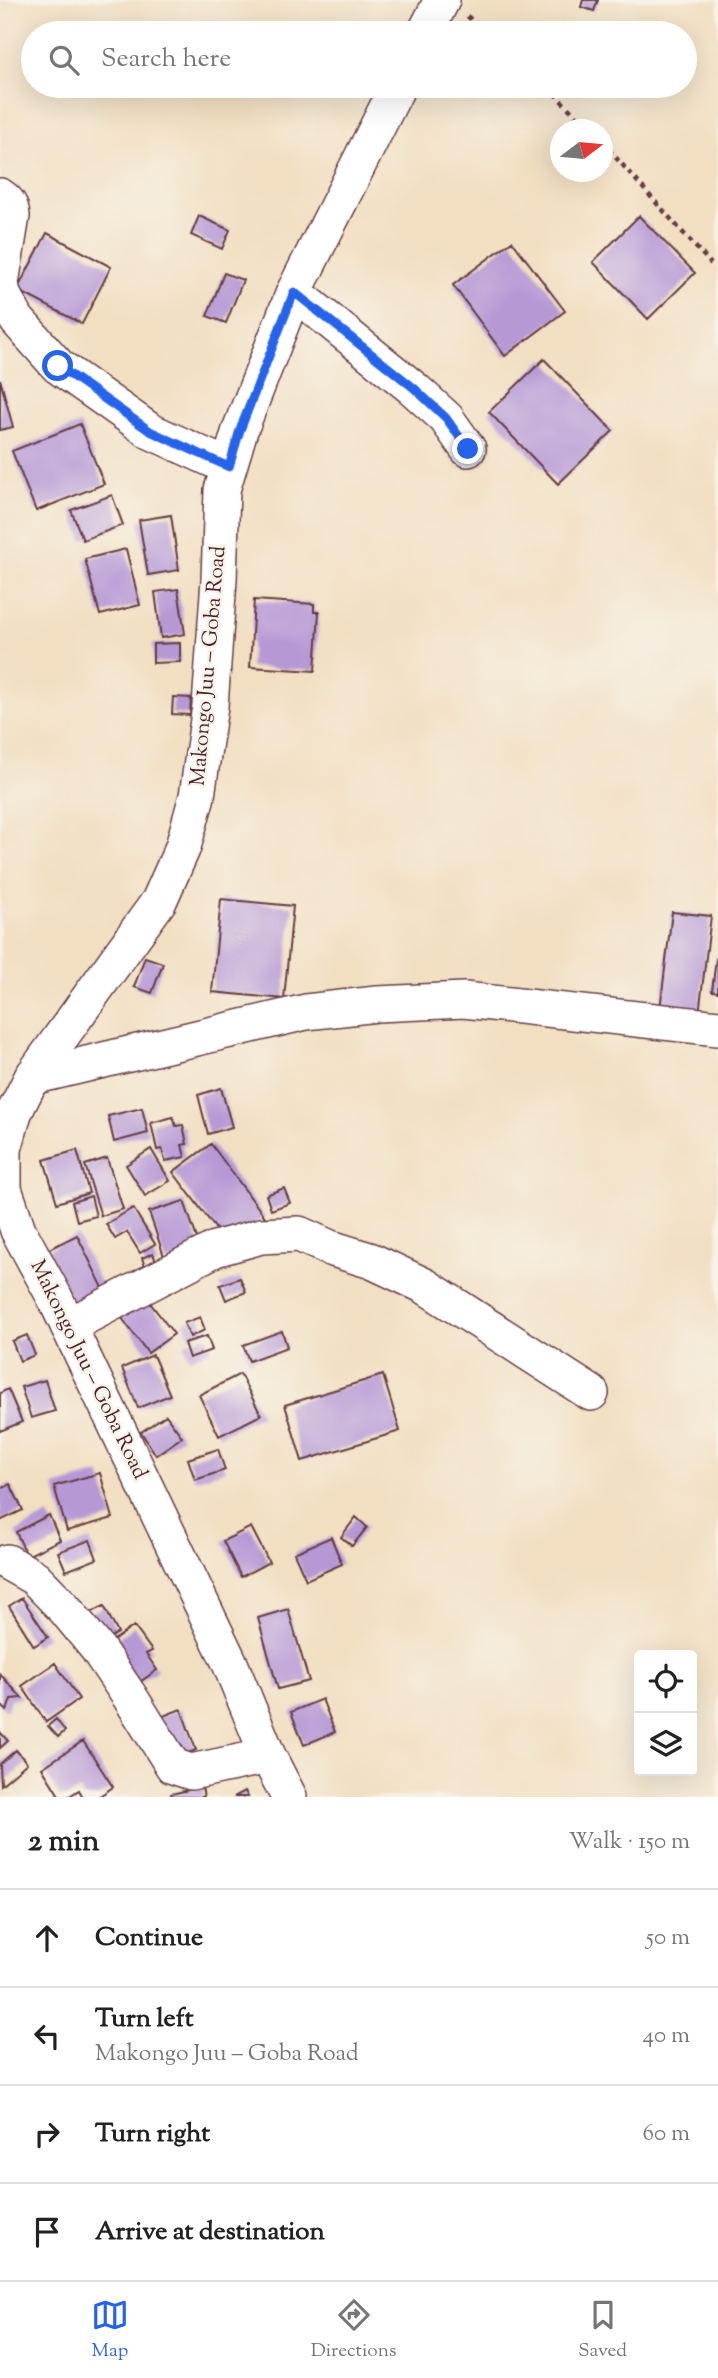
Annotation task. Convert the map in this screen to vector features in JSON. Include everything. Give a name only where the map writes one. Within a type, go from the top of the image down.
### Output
[{"type":"street","points":[[431,21],[442,0]]},
{"type":"street","name":"Makongo Juu – Goba Road","points":[[289,1797],[268,1756],[229,1661],[68,1326],[18,1230],[4,1188],[2,1150],[14,1113],[32,1077],[159,901],[183,847],[197,796],[209,706],[219,580],[222,489],[240,430],[294,292],[392,98]]},
{"type":"street","points":[[0,195],[7,200],[12,216],[1,283],[3,295],[16,320],[58,366],[150,431],[229,467]]},
{"type":"street","points":[[294,292],[414,388],[446,418],[468,449]]},
{"type":"street","points":[[32,1077],[306,1012],[377,1004],[464,1000],[718,1028]]},
{"type":"street","points":[[68,1326],[215,1249],[261,1236],[299,1234],[330,1248],[372,1261],[425,1286],[523,1352],[591,1393]]},
{"type":"street","points":[[7,1562],[35,1578],[97,1648],[173,1766],[191,1772],[268,1756]]},
{"type":"path","points":[[559,98],[579,119]]},
{"type":"path","points":[[613,153],[711,264]]},
{"type":"building","points":[[583,0],[598,0],[594,11],[581,7]]},
{"type":"building","points":[[199,216],[230,230],[222,249],[191,235]]},
{"type":"building","points":[[639,216],[695,273],[648,319],[593,262]]},
{"type":"building","points":[[47,233],[111,267],[82,324],[17,290]]},
{"type":"building","points":[[512,241],[565,311],[505,356],[453,285]]},
{"type":"building","points":[[224,273],[243,280],[226,323],[207,316]]},
{"type":"building","points":[[544,359],[613,431],[558,484],[489,412]]},
{"type":"building","points":[[0,379],[13,427],[0,430]]},
{"type":"building","points":[[80,424],[104,484],[36,511],[12,451]]},
{"type":"building","points":[[112,495],[123,525],[83,540],[71,510]]},
{"type":"building","points":[[171,515],[179,570],[148,575],[139,520]]},
{"type":"building","points":[[126,549],[140,605],[100,615],[85,559]]},
{"type":"building","points":[[178,589],[185,634],[161,638],[155,592]]},
{"type":"building","points":[[254,600],[314,604],[314,612],[319,612],[315,671],[250,667]]},
{"type":"building","points":[[180,643],[180,662],[153,663],[153,644]]},
{"type":"building","points":[[173,697],[191,698],[190,715],[172,714]]},
{"type":"building","points":[[221,899],[293,906],[284,999],[212,992]]},
{"type":"building","points":[[672,912],[711,916],[699,1014],[660,1009]]},
{"type":"building","points":[[145,957],[163,963],[152,993],[134,987]]},
{"type":"building","points":[[716,959],[718,960],[718,992],[712,991]]},
{"type":"building","points":[[221,1088],[232,1127],[208,1134],[198,1095]]},
{"type":"building","points":[[142,1108],[148,1133],[114,1142],[108,1116]]},
{"type":"building","points":[[173,1117],[176,1126],[183,1125],[187,1144],[182,1145],[185,1157],[165,1161],[162,1149],[157,1150],[151,1123]]},
{"type":"building","points":[[211,1144],[265,1217],[228,1245],[173,1172]]},
{"type":"building","points":[[151,1149],[170,1181],[145,1196],[126,1165]]},
{"type":"building","points":[[77,1150],[89,1193],[57,1203],[44,1160]]},
{"type":"building","points":[[107,1158],[123,1209],[101,1216],[85,1165]]},
{"type":"building","points":[[284,1188],[290,1203],[271,1210],[266,1195]]},
{"type":"building","points":[[91,1196],[96,1216],[77,1221],[72,1202]]},
{"type":"building","points":[[184,1201],[201,1250],[166,1262],[149,1212]]},
{"type":"building","points":[[133,1208],[155,1244],[140,1253],[127,1232],[115,1239],[106,1224]]},
{"type":"building","points":[[77,1235],[107,1296],[77,1311],[47,1250]]},
{"type":"building","points":[[153,1253],[157,1265],[146,1269],[142,1258]]},
{"type":"building","points":[[240,1278],[246,1292],[226,1300],[220,1285]]},
{"type":"building","points":[[144,1295],[174,1334],[148,1353],[119,1314]]},
{"type":"building","points":[[200,1317],[205,1330],[190,1337],[184,1323]]},
{"type":"building","points":[[282,1331],[287,1347],[249,1361],[243,1345]]},
{"type":"building","points":[[27,1335],[35,1355],[20,1361],[12,1341]]},
{"type":"building","points":[[207,1336],[212,1350],[189,1358],[184,1343]]},
{"type":"building","points":[[153,1355],[170,1395],[138,1408],[122,1368]]},
{"type":"building","points":[[240,1374],[261,1415],[219,1436],[199,1395]]},
{"type":"building","points":[[383,1375],[400,1431],[302,1461],[285,1405]]},
{"type":"building","points":[[45,1380],[55,1411],[31,1418],[21,1387]]},
{"type":"building","points":[[8,1389],[22,1422],[0,1431],[0,1393]]},
{"type":"building","points":[[166,1415],[182,1437],[156,1455],[141,1432]]},
{"type":"building","points":[[218,1449],[225,1470],[195,1480],[188,1459]]},
{"type":"building","points":[[100,1473],[113,1518],[67,1531],[54,1486]]},
{"type":"building","points":[[10,1484],[23,1510],[0,1521],[0,1489]]},
{"type":"building","points":[[49,1515],[60,1540],[27,1556],[16,1532]]},
{"type":"building","points":[[356,1517],[367,1527],[352,1546],[341,1537]]},
{"type":"building","points":[[251,1527],[269,1562],[241,1577],[223,1541]]},
{"type":"building","points":[[331,1537],[342,1564],[306,1580],[294,1553]]},
{"type":"building","points":[[90,1540],[97,1559],[66,1571],[58,1552]]},
{"type":"building","points":[[22,1598],[48,1637],[34,1646],[9,1606]]},
{"type":"building","points":[[104,1606],[118,1633],[97,1644],[84,1616]]},
{"type":"building","points":[[288,1609],[309,1681],[278,1689],[258,1618]]},
{"type":"building","points":[[134,1626],[152,1651],[146,1654],[157,1670],[134,1686],[113,1641]]},
{"type":"building","points":[[55,1663],[79,1699],[46,1722],[22,1686]]},
{"type":"building","points":[[0,1674],[22,1698],[11,1699],[7,1711],[0,1704]]},
{"type":"building","points":[[322,1699],[335,1732],[304,1745],[291,1712]]},
{"type":"building","points":[[181,1709],[196,1750],[173,1759],[158,1718]]},
{"type":"building","points":[[56,1719],[65,1731],[58,1737],[48,1726]]},
{"type":"building","points":[[0,1732],[8,1741],[0,1748]]},
{"type":"building","points":[[83,1741],[113,1787],[98,1797],[83,1797],[79,1790],[68,1797],[60,1797],[42,1768]]},
{"type":"building","points":[[16,1750],[27,1763],[1,1785],[0,1764]]},
{"type":"building","points":[[202,1787],[204,1797],[172,1797],[171,1794]]},
{"type":"building","points":[[245,1791],[248,1797],[234,1797]]},
{"type":"route","points":[[58,366],[150,431],[229,467],[240,430],[294,292],[414,388],[446,418],[468,449]]}]
